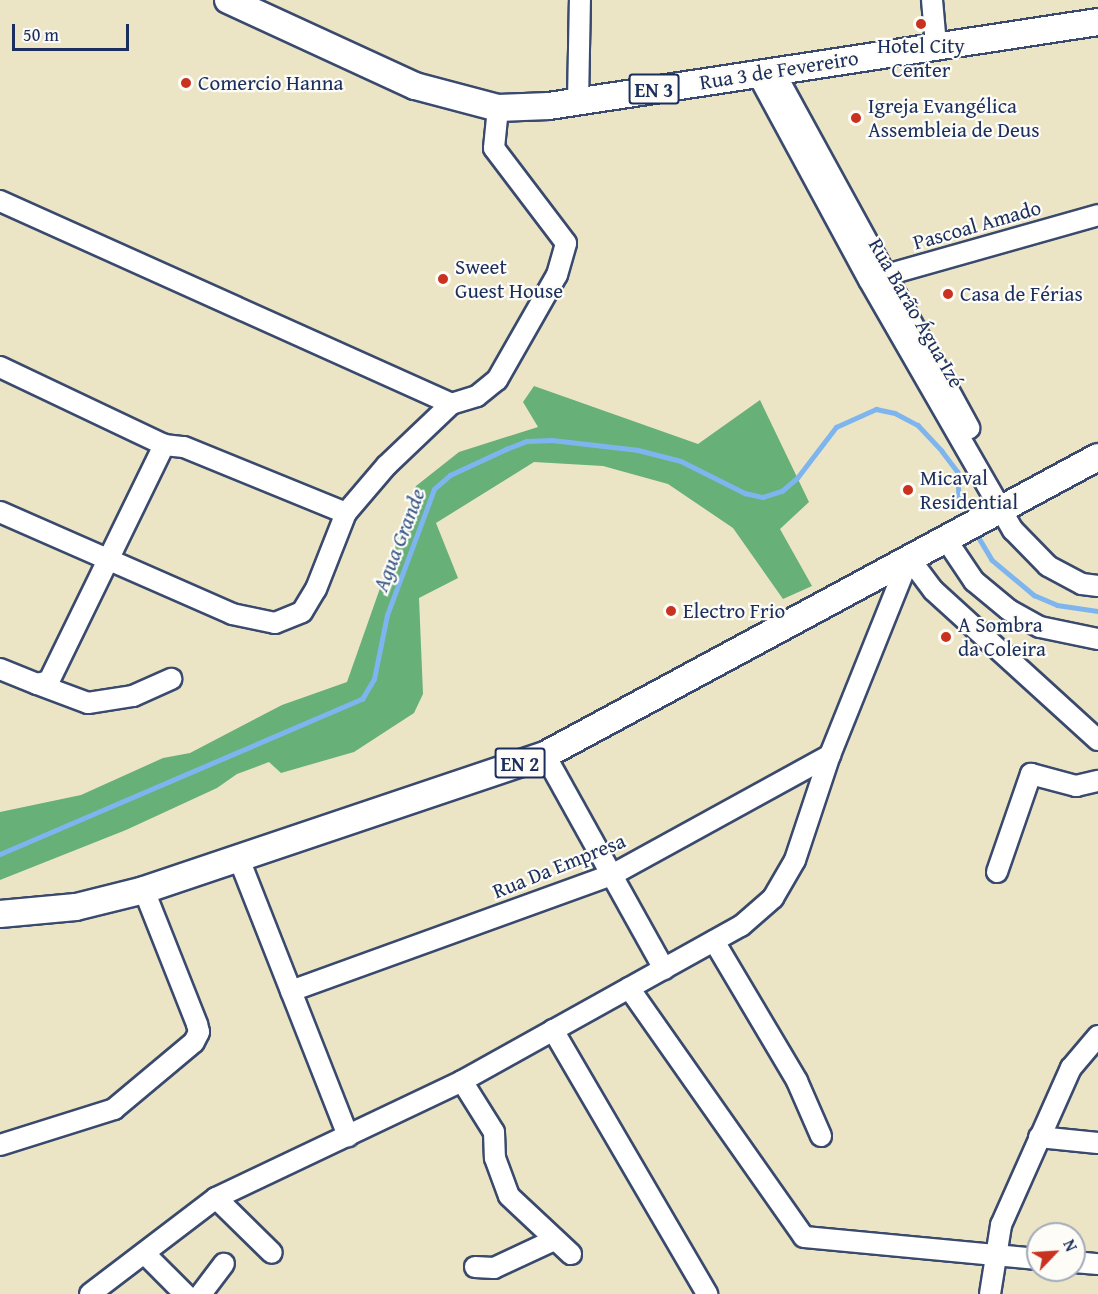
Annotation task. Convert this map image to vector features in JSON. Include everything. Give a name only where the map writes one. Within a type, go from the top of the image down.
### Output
[{"type":"main road","name":"Rua 3 de Fevereiro","points":[[228,0],[415,86],[498,108],[578,101],[1098,22]]},
{"type":"main road","points":[[1004,505],[1098,458]]},
{"type":"main road","name":"EN 2","points":[[0,914],[76,907],[144,890],[545,755],[1004,505]]},
{"type":"street","points":[[578,101],[580,0]]},
{"type":"street","points":[[932,0],[936,45]]},
{"type":"street","name":"Rua Barão Água Izé","points":[[766,73],[1004,505],[1013,530],[1048,566],[1082,584],[1098,586]]},
{"type":"street","points":[[0,512],[232,614],[275,623],[302,612],[316,589],[346,513],[387,465],[451,404],[477,396],[497,380],[557,275],[566,243],[494,148],[498,108]]},
{"type":"street","points":[[0,201],[451,404]]},
{"type":"street","name":"Pascoal Amado","points":[[878,278],[1098,215]]},
{"type":"street","points":[[0,367],[164,445],[184,447],[346,513]]},
{"type":"street","points":[[37,684],[49,681],[164,445]]},
{"type":"street","points":[[945,538],[974,581],[1009,610],[1061,634],[1098,639]]},
{"type":"street","points":[[909,558],[933,590],[1098,740]]},
{"type":"street","points":[[90,1294],[145,1254],[216,1197],[462,1082],[741,926],[773,898],[795,860],[830,755],[909,558]]},
{"type":"street","points":[[0,669],[88,703],[133,696],[171,679]]},
{"type":"street","points":[[545,755],[664,969]]},
{"type":"street","name":"Rua Da Empresa","points":[[291,991],[612,875],[830,755]]},
{"type":"street","points":[[997,872],[1031,774],[1076,786],[1098,781]]},
{"type":"street","points":[[238,859],[348,1137]]},
{"type":"street","points":[[0,1146],[114,1109],[194,1042],[199,1032],[197,1024],[144,890]]},
{"type":"street","points":[[714,941],[797,1081],[821,1137]]},
{"type":"street","points":[[629,988],[804,1237],[1026,1258]]},
{"type":"street","points":[[553,1030],[707,1294]]},
{"type":"street","points":[[990,1294],[994,1255],[1001,1225],[1071,1068],[1098,1036]]},
{"type":"street","points":[[462,1082],[494,1132],[495,1158],[509,1196],[571,1254]]},
{"type":"street","points":[[1040,1137],[1098,1143]]},
{"type":"street","points":[[216,1197],[272,1253]]},
{"type":"street","points":[[476,1267],[494,1268],[554,1240]]},
{"type":"street","points":[[145,1254],[185,1294]]},
{"type":"street","points":[[201,1294],[225,1264]]},
{"type":"green space","points":[[534,386],[698,444],[760,400],[809,502],[780,529],[812,586],[783,599],[733,528],[668,484],[603,466],[534,462],[436,523],[458,578],[419,598],[423,694],[414,713],[354,752],[281,773],[269,762],[237,774],[217,788],[126,830],[0,880],[0,812],[81,795],[163,758],[190,753],[282,705],[347,682],[416,486],[459,452],[538,427],[523,402]]},
{"type":"waterway","name":"Agua Grande","points":[[0,854],[362,699],[374,679],[387,615],[434,489],[450,475],[527,441],[552,440],[638,450],[681,461],[745,493],[763,497],[782,491],[797,478],[836,427],[876,409],[895,413],[918,425],[942,451],[958,472],[959,506]]},
{"type":"waterway","points":[[976,533],[992,560],[1034,595],[1057,605],[1098,611]]},
{"type":"place","name":"Hotel City Center","points":[[921,24]]},
{"type":"place","name":"Comercio Hanna","points":[[186,83]]},
{"type":"place","name":"Igreja Evangélica Assembleia de Deus","points":[[856,118]]},
{"type":"place","name":"Sweet Guest House","points":[[443,279]]},
{"type":"place","name":"Casa de Férias","points":[[948,294]]},
{"type":"place","name":"Micaval Residential","points":[[908,490]]},
{"type":"place","name":"Electro Frio","points":[[671,611]]},
{"type":"place","name":"A Sombra da Coleira","points":[[946,637]]}]
